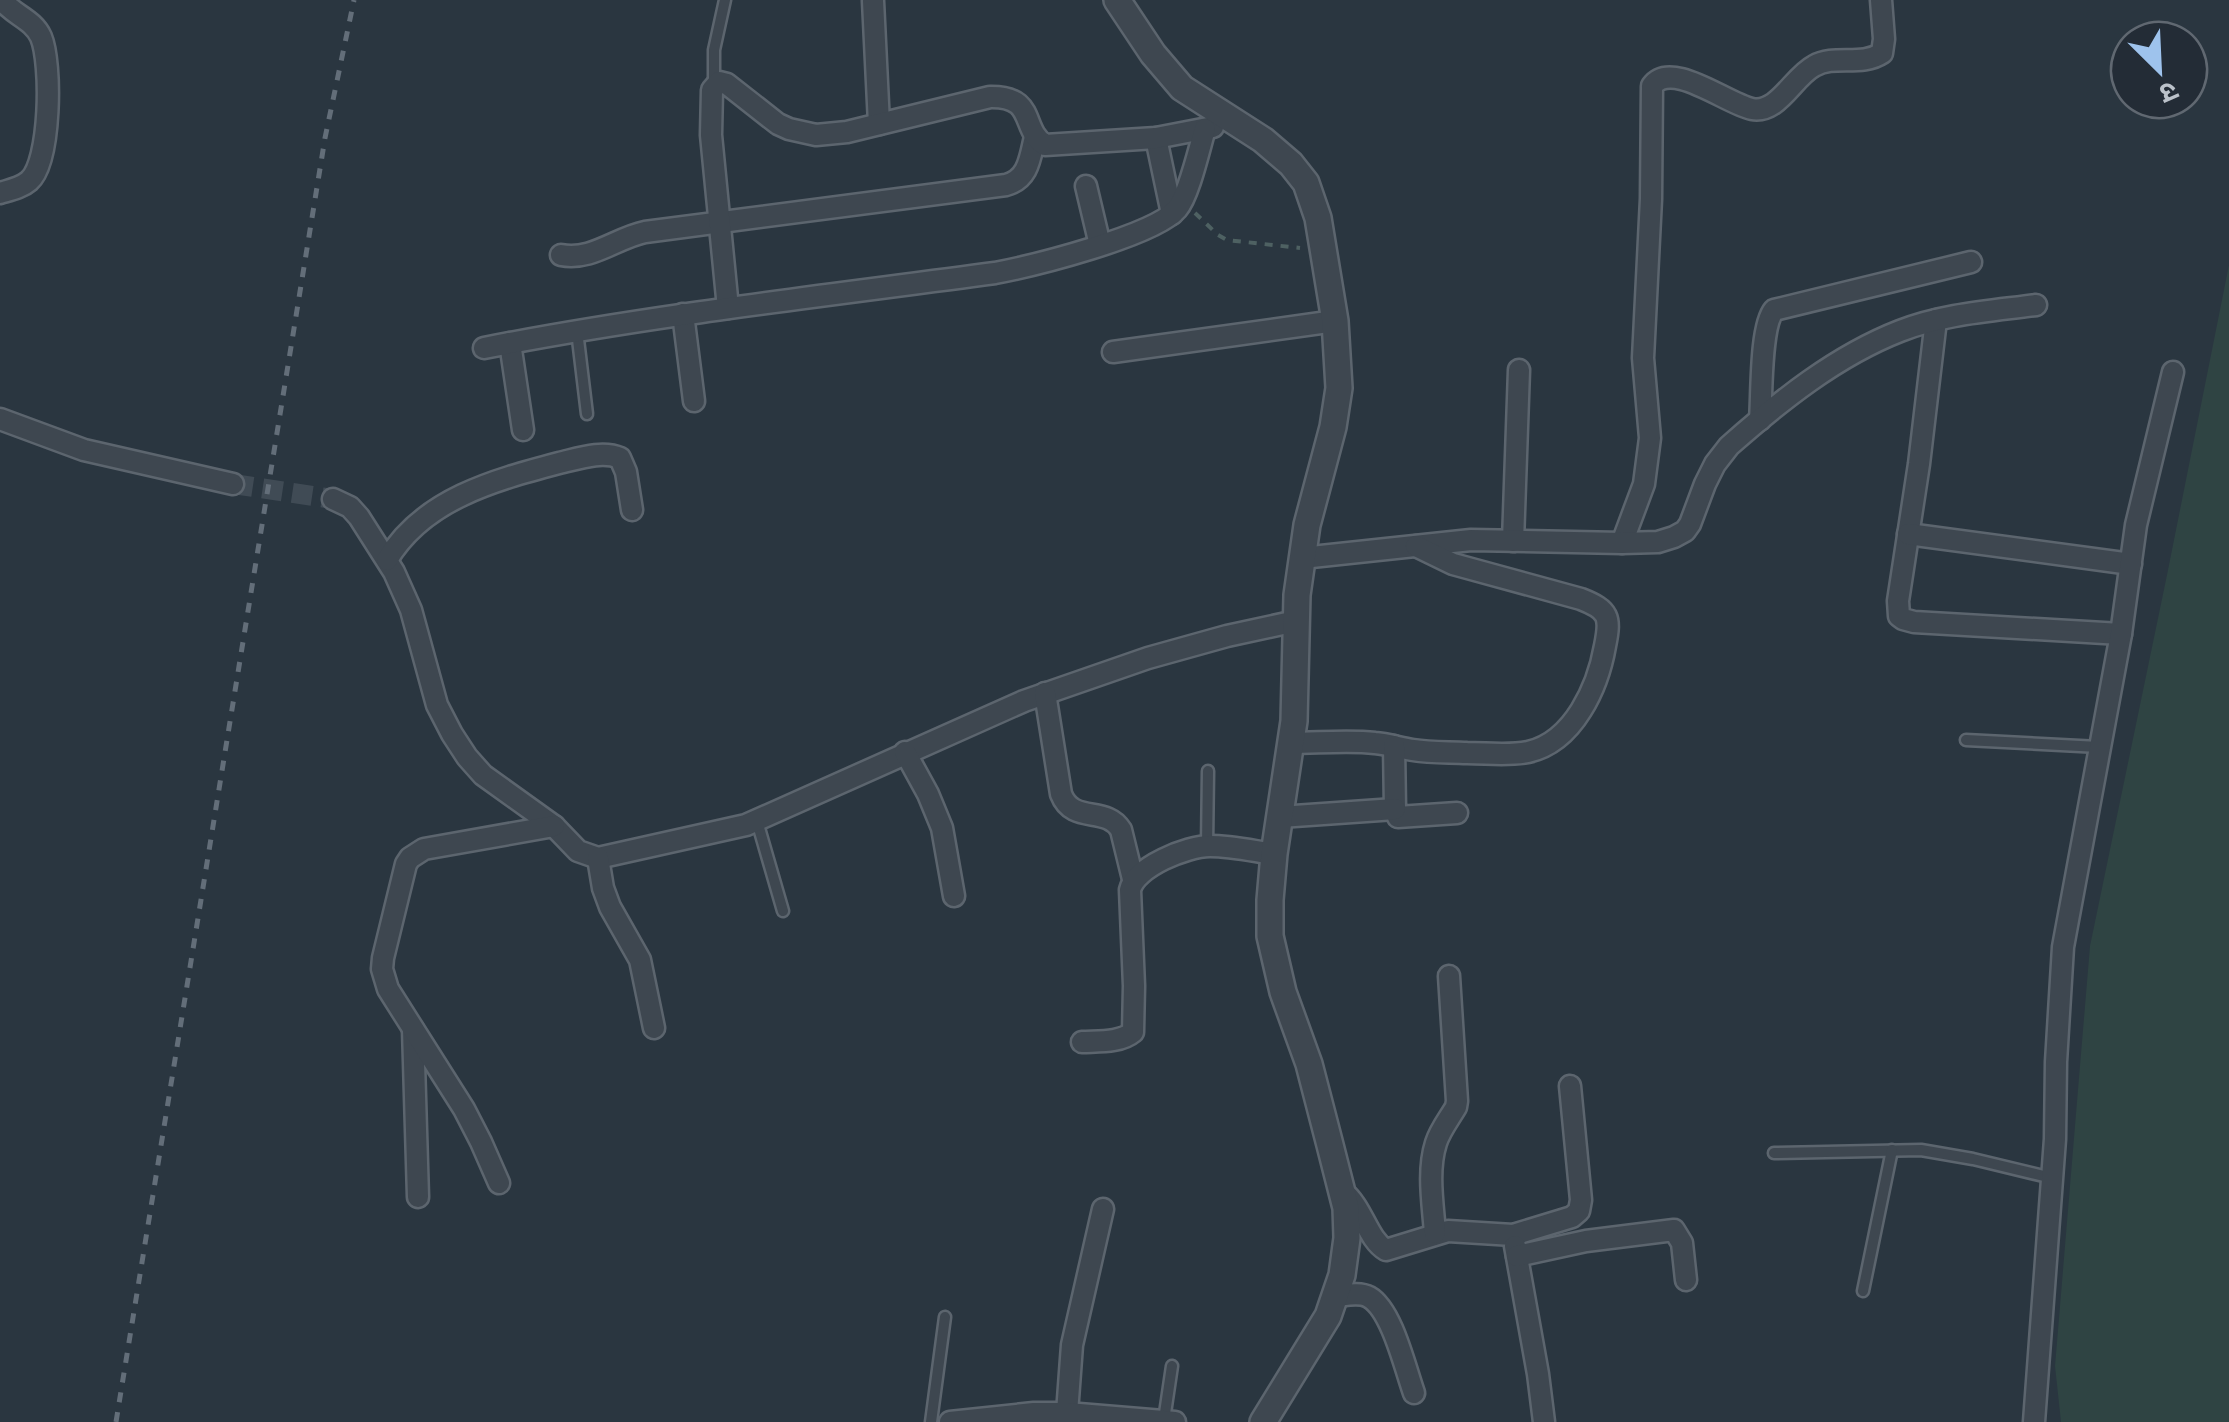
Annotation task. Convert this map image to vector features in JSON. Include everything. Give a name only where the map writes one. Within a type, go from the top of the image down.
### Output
[{"type":"street","points":[[0,192],[28,182],[40,160],[45,136],[47,72],[44,47],[36,28],[2,0]]},
{"type":"street","points":[[1117,0],[1182,88],[1263,140],[1306,183],[1318,218],[1335,321],[1339,388],[1302,558],[1296,680],[1274,854],[1270,936],[1283,992],[1309,1064],[1348,1223],[1337,1296],[1263,1422]]},
{"type":"street","points":[[1622,544],[1644,484],[1650,438],[1643,358],[1652,86],[1663,76],[1672,77],[1755,110],[1768,107],[1814,66],[1867,60],[1882,52],[1881,0]]},
{"type":"street","points":[[873,1],[879,124]]},
{"type":"street","points":[[728,308],[711,135],[712,94],[719,82],[728,84],[767,117],[790,129],[816,135],[1002,96],[1020,106],[1035,137],[1048,146],[1156,138],[1234,122]]},
{"type":"street","points":[[484,348],[683,314],[1037,265],[1147,228],[1177,208],[1205,129]]},
{"type":"street","points":[[561,255],[596,252],[635,234],[1015,182],[1026,172],[1035,137]]},
{"type":"street","points":[[1156,138],[1177,208]]},
{"type":"street","points":[[1086,186],[1100,245]]},
{"type":"street","points":[[1760,420],[1766,329],[1774,310],[1970,262]]},
{"type":"street","points":[[1302,558],[1471,540],[1622,544],[1674,537],[1690,524],[1715,464],[1729,446],[1838,361],[1901,330],[1936,320],[2036,305]]},
{"type":"street","points":[[683,314],[694,400]]},
{"type":"street","points":[[1936,320],[1898,611],[1903,619],[1914,622],[2120,634]]},
{"type":"street","points":[[1114,352],[1335,321]]},
{"type":"street","points":[[510,343],[523,430]]},
{"type":"street","points":[[1513,540],[1519,370]]},
{"type":"street","points":[[2034,1422],[2052,1178],[2063,947],[2136,525],[2172,372]]},
{"type":"street","points":[[0,419],[84,450],[233,484]]},
{"type":"street","points":[[387,560],[414,526],[471,490],[582,458],[620,458],[632,510]]},
{"type":"street","points":[[334,499],[354,510],[387,560],[412,610],[437,705],[452,734],[483,774],[554,826],[578,851],[598,858],[757,821],[905,752],[1046,693],[1148,658],[1296,621]]},
{"type":"street","points":[[1908,534],[2131,564]]},
{"type":"street","points":[[1290,743],[1372,742],[1425,752],[1528,752],[1560,737],[1578,714],[1603,660],[1609,627],[1604,612],[1596,606],[1453,564],[1416,546]]},
{"type":"street","points":[[1046,693],[1064,802],[1072,810],[1115,821],[1134,879],[1130,890],[1133,1032],[1119,1039],[1082,1042]]},
{"type":"street","points":[[1394,746],[1396,816],[1456,813]]},
{"type":"street","points":[[905,752],[937,814],[954,896]]},
{"type":"street","points":[[1280,818],[1395,810]]},
{"type":"street","points":[[499,1183],[464,1109],[388,989],[382,968],[410,858],[424,849],[554,826]]},
{"type":"street","points":[[1134,879],[1181,852],[1208,846],[1274,854]]},
{"type":"street","points":[[598,858],[610,907],[640,960],[654,1028]]},
{"type":"street","points":[[1436,1233],[1432,1192],[1436,1141],[1456,1107],[1449,976]]},
{"type":"street","points":[[412,1029],[418,1196]]},
{"type":"street","points":[[1515,1246],[1579,1211],[1581,1206],[1570,1086]]},
{"type":"street","points":[[1342,1192],[1358,1207],[1382,1249],[1436,1233],[1464,1231],[1515,1246],[1586,1242],[1674,1230],[1682,1243],[1686,1280]]},
{"type":"street","points":[[1067,1412],[1072,1346],[1103,1208]]},
{"type":"street","points":[[1515,1246],[1544,1422]]},
{"type":"street","points":[[1337,1296],[1366,1295],[1379,1306],[1414,1393]]},
{"type":"street","points":[[950,1422],[1067,1412],[1169,1421]]},
{"type":"lane","points":[[714,86],[714,50],[725,0]]},
{"type":"lane","points":[[577,330],[587,414]]},
{"type":"lane","points":[[1966,740],[2100,747]]},
{"type":"lane","points":[[1208,771],[1208,846]]},
{"type":"lane","points":[[757,821],[783,912]]},
{"type":"lane","points":[[1863,1291],[1892,1150]]},
{"type":"lane","points":[[1774,1153],[1922,1150],[1974,1158],[2052,1178]]},
{"type":"lane","points":[[931,1422],[945,1317]]},
{"type":"lane","points":[[1169,1421],[1172,1366]]},
{"type":"path","points":[[1177,208],[1228,240],[1324,252]]},
{"type":"green space","points":[[2229,265],[2229,1422],[2061,1422],[2055,1366],[2090,946]]},
{"type":"tunnel","points":[[233,484],[333,499]]},
{"type":"railway","points":[[116,1422],[325,138],[354,0]]}]
